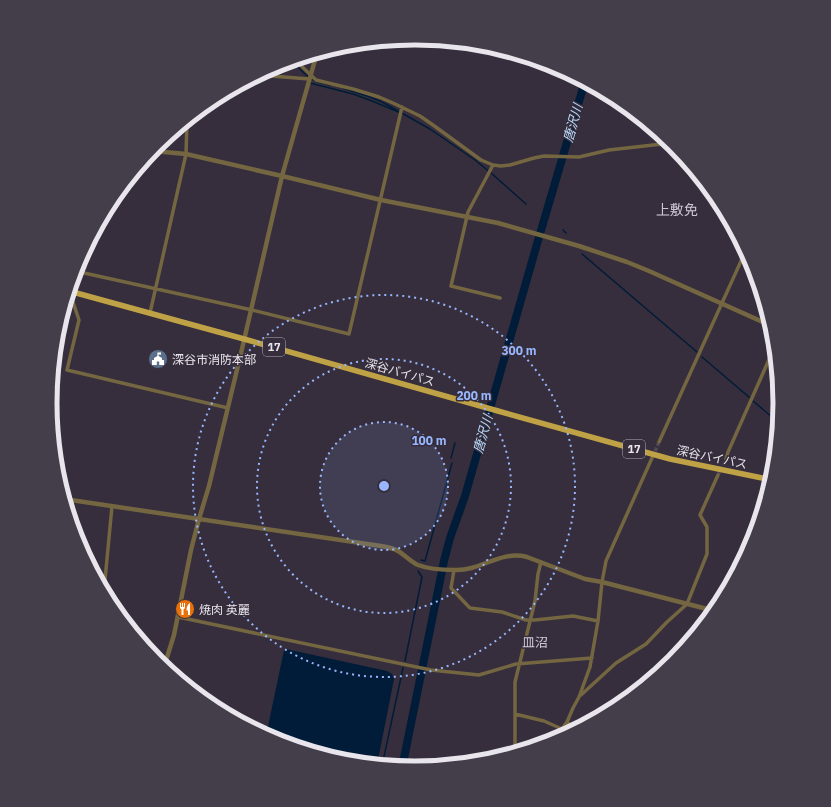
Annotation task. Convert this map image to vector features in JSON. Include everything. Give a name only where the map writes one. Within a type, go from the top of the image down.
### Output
[{"type":"highway","name":"深谷バイパス","points":[[74,293],[670,459],[766,479]]},
{"type":"street","points":[[166,661],[174,635],[191,550],[209,486],[252,310],[282,176],[315,59]]},
{"type":"street","points":[[299,64],[310,77],[316,80],[379,97],[420,116],[480,160],[493,165],[507,166],[539,157],[579,157],[609,150],[663,144]]},
{"type":"street","points":[[272,75],[310,77]]},
{"type":"street","points":[[82,272],[252,310],[349,334],[402,107]]},
{"type":"street","points":[[150,313],[186,154],[187,127]]},
{"type":"street","points":[[160,152],[186,154],[381,200],[490,220],[627,262],[765,323]]},
{"type":"street","points":[[493,165],[468,212],[451,286],[500,298]]},
{"type":"street","points":[[659,442],[743,257]]},
{"type":"street","points":[[72,300],[80,320],[67,370],[228,408]]},
{"type":"street","points":[[726,459],[771,356]]},
{"type":"street","points":[[560,732],[567,722],[590,667],[606,561],[652,458]]},
{"type":"street","points":[[578,697],[616,663],[646,644],[687,604],[708,554],[707,528],[700,515],[718,475]]},
{"type":"street","points":[[70,500],[386,546],[398,550],[416,564],[432,568],[453,570],[468,569],[512,555],[524,556],[585,579],[602,582],[709,610]]},
{"type":"street","points":[[107,586],[105,580],[112,506]]},
{"type":"street","points":[[515,748],[515,682],[536,598],[538,574],[541,562]]},
{"type":"street","points":[[453,570],[451,588],[470,608],[502,612],[530,620],[573,616],[598,621]]},
{"type":"street","points":[[178,617],[431,670],[479,675],[519,664],[592,658]]},
{"type":"street","points":[[515,714],[544,721],[562,729]]},
{"type":"street","points":[[567,722],[572,726]]},
{"type":"water","points":[[286,649],[387,671],[392,674],[394,679],[378,760],[323,750],[300,743],[267,730],[284,650]]},
{"type":"waterway","points":[[296,65],[315,81],[330,85]]},
{"type":"waterway","points":[[310,83],[353,94],[401,113]]},
{"type":"waterway","name":"唐沢川","points":[[403,761],[450,538],[465,496],[583,87]]},
{"type":"waterway","points":[[343,88],[384,103],[430,129],[475,160],[526,204]]},
{"type":"waterway","points":[[563,230],[566,233]]},
{"type":"waterway","points":[[582,254],[697,352]]},
{"type":"waterway","points":[[702,357],[750,398]]},
{"type":"waterway","points":[[753,401],[773,418]]},
{"type":"waterway","points":[[451,458],[455,443]]},
{"type":"waterway","points":[[421,560],[425,561],[452,463]]},
{"type":"waterway","points":[[83,538],[98,570]]},
{"type":"waterway","points":[[405,661],[422,577],[418,571]]},
{"type":"waterway","points":[[383,760],[403,668]]},
{"type":"tunnel","points":[[653,456],[659,442]]},
{"type":"tunnel","points":[[718,475],[726,459]]},
{"type":"place","name":"深谷市消防本部","points":[[158,359]]},
{"type":"place","name":"焼肉 英麗","points":[[185,609]]},
{"type":"district","name":"上敷免","points":[[677,210]]},
{"type":"district","name":"皿沼","points":[[535,642]]}]
